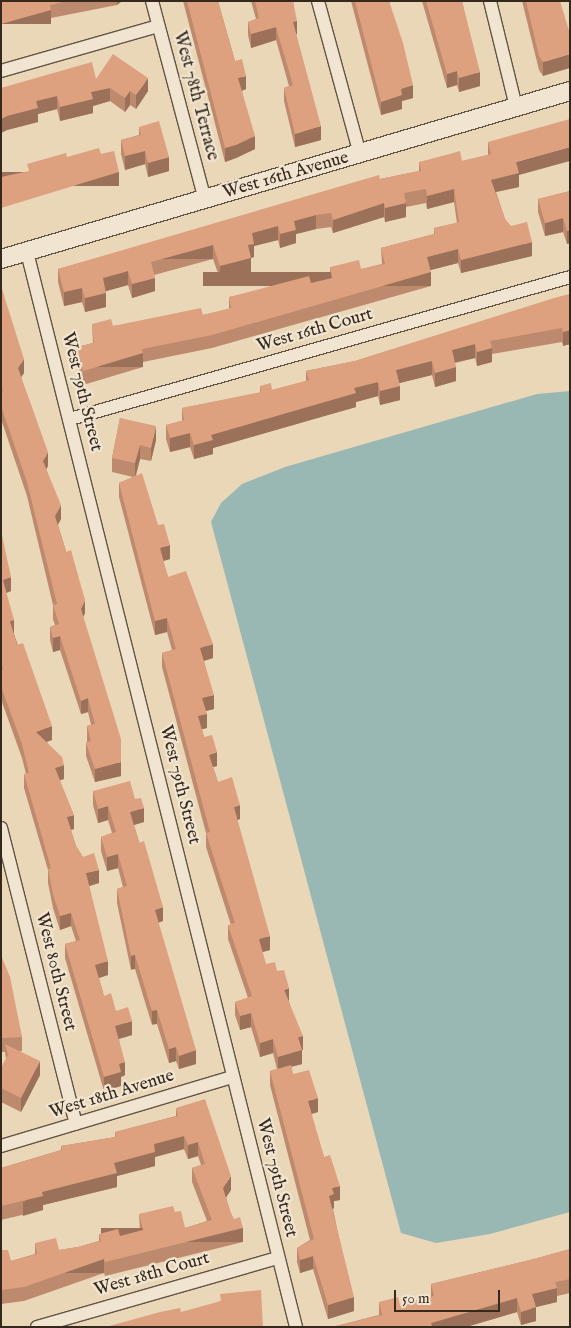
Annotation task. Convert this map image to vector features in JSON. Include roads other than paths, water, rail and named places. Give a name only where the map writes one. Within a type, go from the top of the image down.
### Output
[{"type":"street","name":"West 78th Terrace","points":[[152,1],[205,200]]},
{"type":"street","points":[[318,1],[360,155]]},
{"type":"street","points":[[490,1],[516,106]]},
{"type":"street","points":[[1,71],[158,26]]},
{"type":"street","name":"West 16th Avenue","points":[[1,259],[360,155],[570,91]]},
{"type":"street","name":"West 79th Street","points":[[27,252],[277,1258],[296,1327]]},
{"type":"street","name":"West 16th Court","points":[[70,419],[570,276]]},
{"type":"street","name":"West 80th Street","points":[[1,828],[76,1124]]},
{"type":"street","name":"West 18th Avenue","points":[[1,1146],[233,1078]]},
{"type":"street","name":"West 18th Court","points":[[38,1327],[277,1258]]},
{"type":"water","points":[[570,391],[570,1212],[490,1234],[436,1243],[401,1233],[211,522],[221,503],[242,484],[285,467],[537,394]]}]
